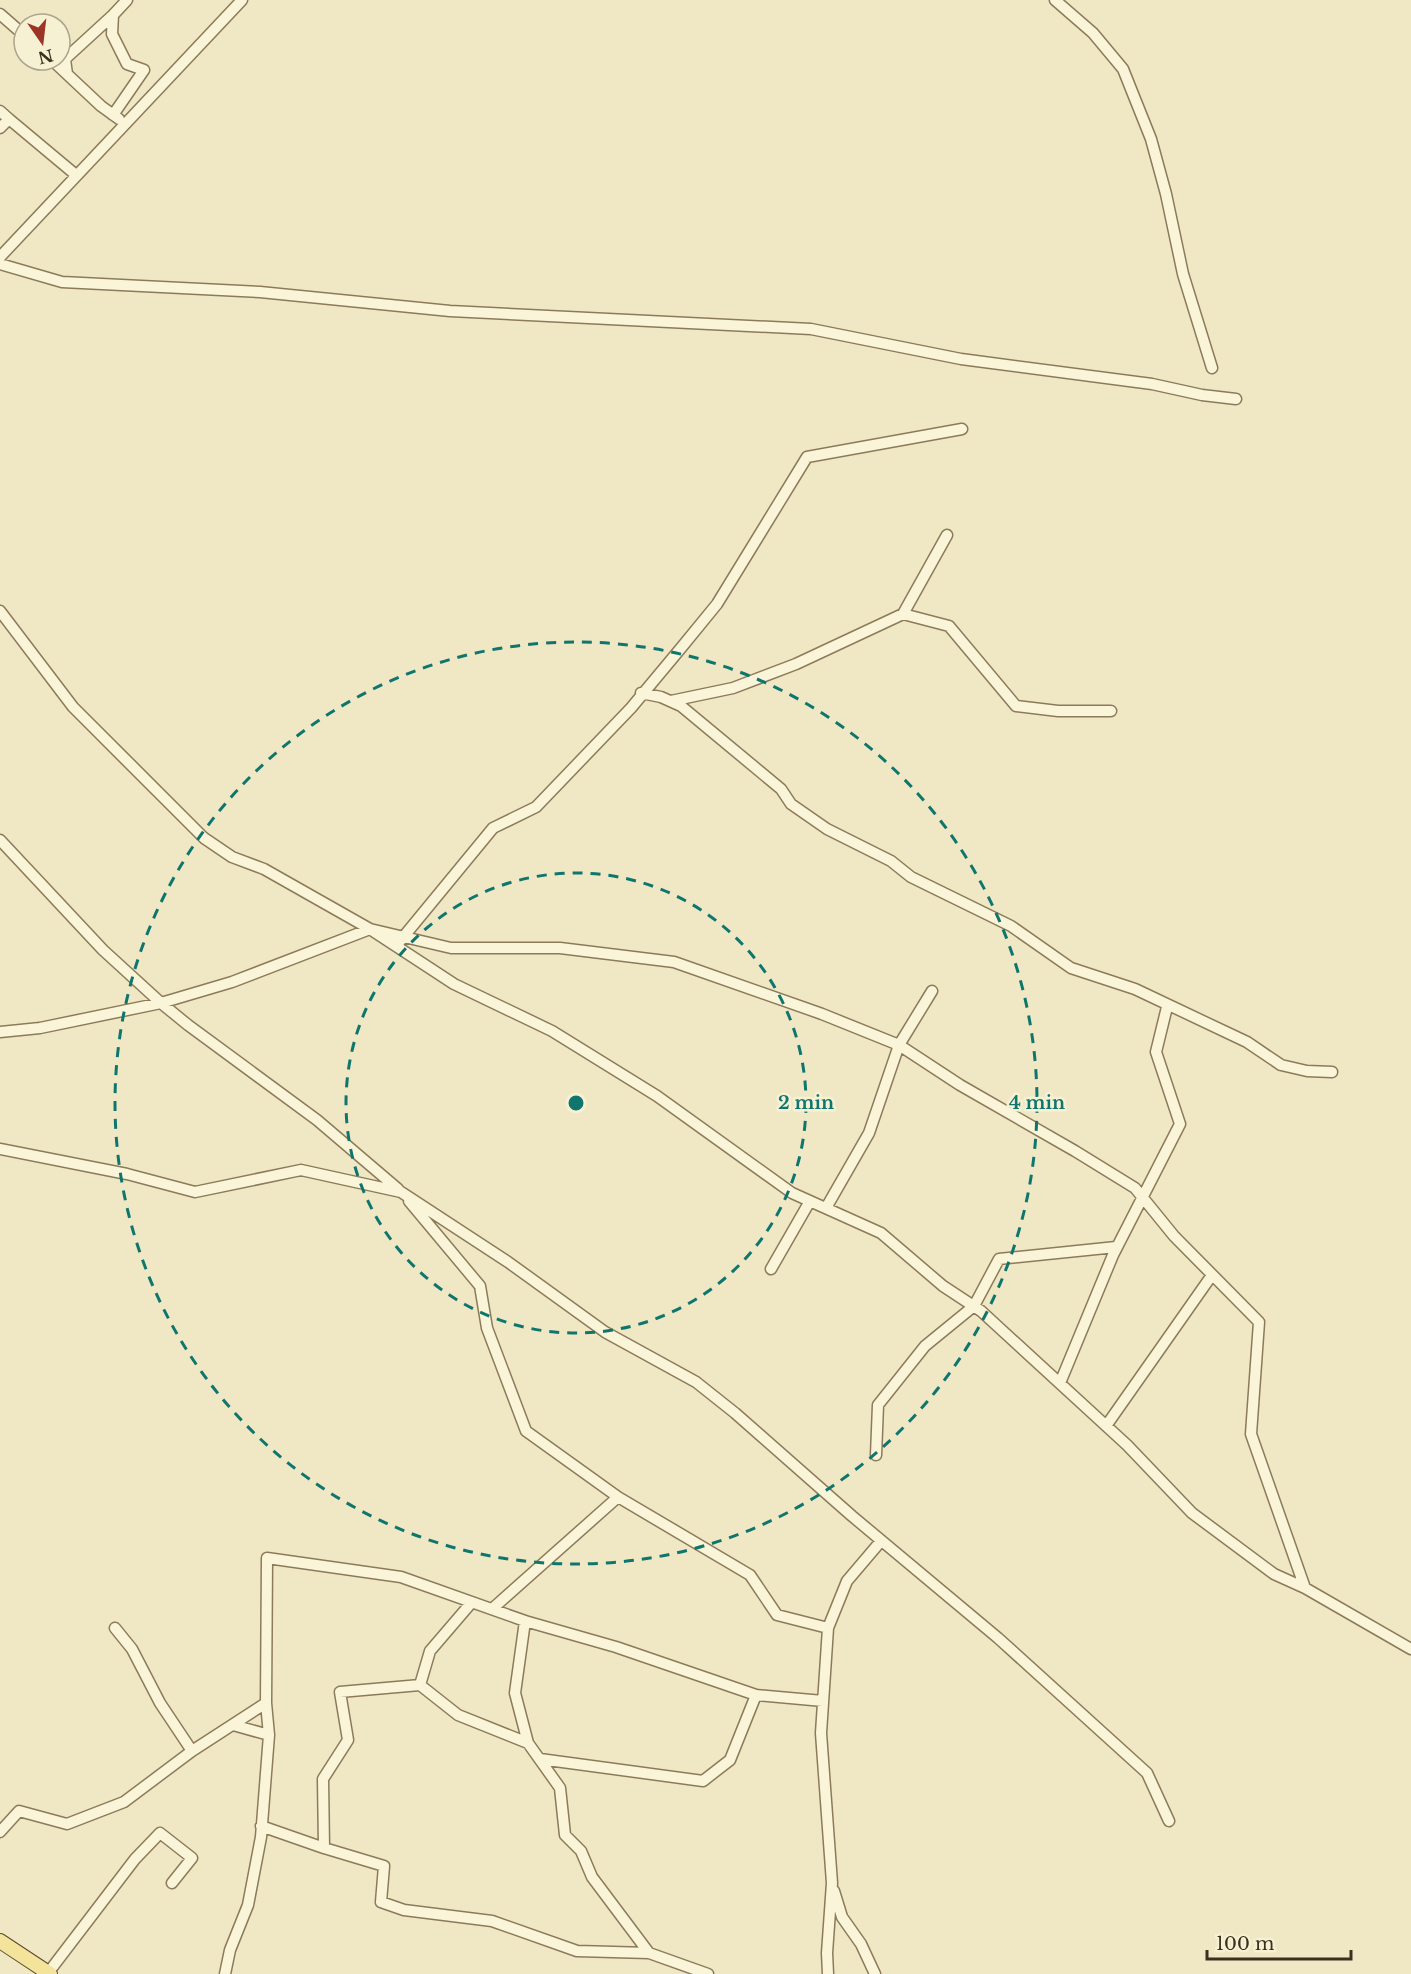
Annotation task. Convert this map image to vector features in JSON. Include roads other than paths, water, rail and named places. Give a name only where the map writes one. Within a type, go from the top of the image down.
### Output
[{"type":"main road","points":[[0,1941],[49,1973]]},
{"type":"street","points":[[67,74],[65,59],[127,0]]},
{"type":"street","points":[[0,257],[242,0]]},
{"type":"street","points":[[1055,0],[1093,33],[1123,69],[1151,139],[1166,194],[1183,274],[1212,368]]},
{"type":"street","points":[[0,14],[12,24]]},
{"type":"street","points":[[113,15],[112,34],[127,64],[144,70],[113,115]]},
{"type":"street","points":[[65,72],[125,123]]},
{"type":"street","points":[[0,111],[76,176]]},
{"type":"street","points":[[0,128],[9,119]]},
{"type":"street","points":[[0,264],[62,282],[260,292],[450,310],[811,328],[961,359],[1120,379],[1236,399]]},
{"type":"street","points":[[396,946],[493,828],[536,807],[631,708],[641,693],[717,604],[807,457],[962,429]]},
{"type":"street","points":[[671,701],[733,688],[795,664],[903,614],[947,535]]},
{"type":"street","points":[[0,611],[73,707],[204,838],[232,857],[264,868],[370,929],[454,984],[552,1031],[657,1096],[792,1193],[881,1233],[943,1286],[974,1306],[1060,1383],[1192,1513],[1274,1574],[1305,1588],[1411,1649]]},
{"type":"street","points":[[903,614],[949,626],[1016,706],[1058,711],[1111,711]]},
{"type":"street","points":[[641,693],[681,706],[781,789],[791,804],[827,829],[891,861],[911,877],[1011,926],[1071,968],[1135,989],[1167,1007],[1247,1042],[1281,1065],[1306,1071],[1332,1072]]},
{"type":"street","points":[[0,840],[103,950],[162,1003],[316,1120],[401,1192],[508,1262],[605,1332],[696,1382],[998,1638],[1147,1773],[1169,1821]]},
{"type":"street","points":[[0,1032],[40,1028],[162,1003],[232,982],[370,929],[451,948],[560,948],[674,962],[822,1014],[899,1045],[960,1085],[1135,1188],[1174,1236],[1259,1322],[1251,1434],[1305,1588]]},
{"type":"street","points":[[826,1208],[869,1132],[899,1045],[932,991]]},
{"type":"street","points":[[1060,1383],[1116,1247],[1141,1195],[1180,1124],[1156,1052],[1167,1007]]},
{"type":"street","points":[[1,1145],[195,1192],[302,1170],[401,1192],[480,1286],[487,1328],[526,1431],[618,1497],[750,1575],[777,1615],[828,1628]]},
{"type":"street","points":[[771,1269],[810,1201]]},
{"type":"street","points":[[876,1455],[878,1405],[925,1346],[974,1306],[999,1259],[1116,1247]]},
{"type":"street","points":[[1106,1426],[1212,1275]]},
{"type":"street","points":[[492,1609],[618,1497]]},
{"type":"street","points":[[828,1974],[826,1953],[832,1882],[820,1733],[828,1628],[847,1581],[881,1541]]},
{"type":"street","points":[[225,1974],[230,1950],[248,1905],[261,1826],[269,1735],[266,1704],[267,1558],[401,1577],[525,1621],[616,1647],[756,1695],[823,1701]]},
{"type":"street","points":[[420,1685],[430,1651],[472,1602]]},
{"type":"street","points":[[525,1621],[515,1693],[528,1743],[560,1788],[565,1835],[581,1851],[592,1877],[649,1953]]},
{"type":"street","points":[[115,1628],[132,1648],[160,1703],[192,1751]]},
{"type":"street","points":[[324,1848],[322,1779],[348,1740],[340,1692],[420,1685],[458,1715],[528,1743]]},
{"type":"street","points":[[540,1760],[703,1781],[730,1760],[756,1695]]},
{"type":"street","points":[[0,1832],[19,1811],[67,1824],[124,1802],[192,1751],[266,1704]]},
{"type":"street","points":[[233,1725],[269,1735]]},
{"type":"street","points":[[261,1826],[384,1866],[381,1902],[404,1910],[492,1921],[577,1951],[649,1953],[708,1974]]},
{"type":"street","points":[[49,1973],[135,1859],[160,1833],[192,1858],[172,1883]]},
{"type":"street","points":[[832,1882],[842,1917],[861,1944],[874,1974]]}]
